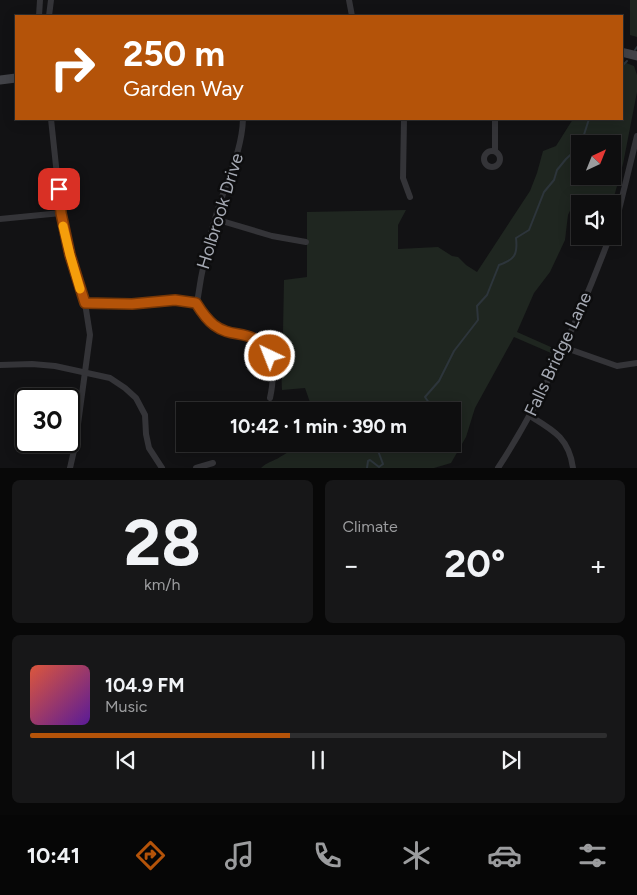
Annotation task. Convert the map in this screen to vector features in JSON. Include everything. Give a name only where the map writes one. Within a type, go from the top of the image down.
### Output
[{"type":"main road","points":[[623,52],[637,56]]},
{"type":"main road","points":[[0,80],[15,78]]},
{"type":"street","points":[[38,15],[40,0]]},
{"type":"street","points":[[49,15],[50,0]]},
{"type":"street","points":[[349,0],[352,15]]},
{"type":"street","points":[[52,120],[61,213],[70,255],[85,303],[90,335],[75,446],[70,468]]},
{"type":"street","name":"Holbrook Drive","points":[[196,303],[202,264],[215,219],[235,164],[242,139],[243,120]]},
{"type":"street","points":[[404,120],[403,178],[410,197]]},
{"type":"street","points":[[495,120],[495,151]]},
{"type":"street","points":[[621,202],[637,136]]},
{"type":"street","points":[[0,219],[61,213]]},
{"type":"street","points":[[215,219],[272,236],[306,242]]},
{"type":"street","name":"Falls Bridge Lane","points":[[498,468],[530,416],[597,271],[607,245]]},
{"type":"street","points":[[85,303],[132,304],[175,300],[196,303],[215,326],[226,331],[251,336],[266,348],[274,370],[270,398]]},
{"type":"street","points":[[563,346],[617,366],[637,363]]},
{"type":"street","points":[[0,365],[32,364],[55,366],[110,378],[126,388],[136,398],[145,415],[149,448],[162,468]]},
{"type":"street","points":[[530,416],[556,432],[563,440],[572,459],[573,468]]},
{"type":"street","points":[[196,468],[213,463]]},
{"type":"shaded area","points":[[630,0],[637,0],[637,37],[630,35]]},
{"type":"shaded area","points":[[623,62],[634,66],[637,75],[637,92],[621,171],[621,135],[571,135],[571,185],[617,185],[614,195],[571,195],[571,208],[568,215],[565,240],[550,272],[534,293],[517,332],[553,348],[551,353],[514,337],[475,408],[466,437],[461,446],[461,402],[310,402],[305,388],[282,390],[281,367],[272,346],[283,332],[284,280],[307,277],[307,212],[406,210],[398,225],[398,249],[438,247],[452,256],[458,257],[477,272],[530,191],[543,151],[556,146],[572,120],[623,120]]},
{"type":"shaded area","points":[[289,452],[457,452],[451,463],[434,468],[261,468]]},
{"type":"waterway","points":[[623,65],[627,61]]},
{"type":"waterway","points":[[584,135],[589,120]]},
{"type":"waterway","points":[[428,402],[425,397],[439,381],[454,351],[478,320],[477,306],[487,295],[499,265],[514,256],[516,238],[529,230],[544,192],[554,180],[557,170],[571,154]]},
{"type":"waterway","points":[[367,468],[368,461],[370,460],[379,467],[383,464],[378,452]]},
{"type":"slow traffic","points":[[63,226],[80,289]]},
{"type":"route","points":[[59,189],[61,213],[70,255],[85,303],[132,304],[175,300],[196,303],[215,326],[226,331],[251,336],[266,348],[270,356]]}]
